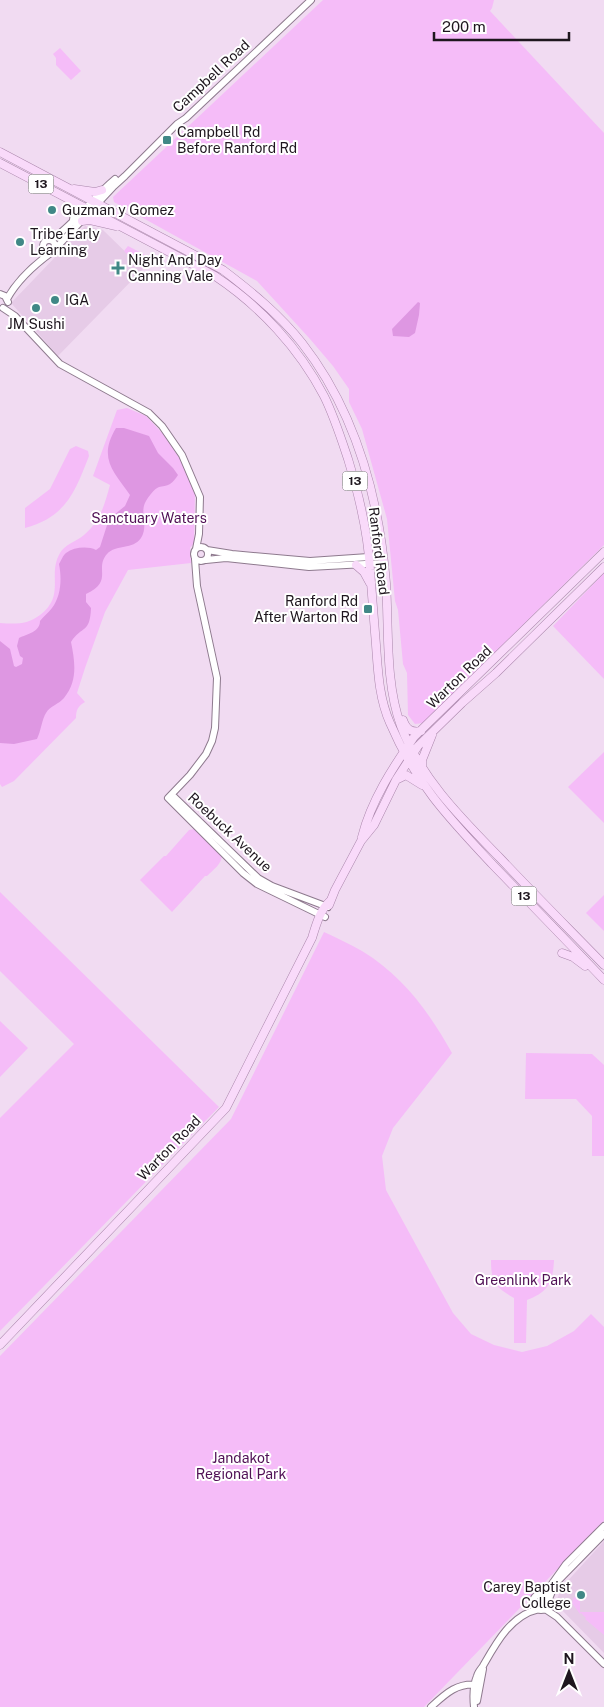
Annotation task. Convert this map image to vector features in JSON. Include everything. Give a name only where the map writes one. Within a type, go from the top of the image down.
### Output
[{"type":"main road","name":"Ranford Road","points":[[0,152],[67,188],[125,228],[201,267],[230,286],[259,311],[283,336],[305,364],[324,396],[336,424],[359,498],[370,561],[380,689],[390,723],[404,752],[424,786],[444,812],[604,980]]},
{"type":"main road","name":"Ranford Road","points":[[0,163],[68,198],[92,206],[202,258],[223,270],[272,310],[302,344],[340,404],[352,432],[372,492],[383,559],[391,676],[396,710],[409,745],[422,768],[471,828],[604,965]]},
{"type":"main road","points":[[67,188],[95,192],[102,190]]},
{"type":"main road","points":[[82,221],[90,220],[125,228]]},
{"type":"main road","name":"Warton Road","points":[[0,1345],[226,1108],[312,938],[320,927],[323,915],[360,841],[366,822],[397,761],[409,745],[421,731],[604,552]]},
{"type":"main road","points":[[356,565],[367,577],[372,587]]},
{"type":"main road","points":[[583,573],[590,576],[604,565]]},
{"type":"main road","name":"Warton Road","points":[[360,841],[374,825],[408,760],[435,729],[496,673],[604,565]]},
{"type":"main road","points":[[536,618],[544,626]]},
{"type":"main road","points":[[396,710],[407,728],[413,731],[421,731]]},
{"type":"main road","points":[[422,768],[422,760],[435,729]]},
{"type":"main road","points":[[396,780],[406,775],[424,786]]},
{"type":"main road","points":[[471,828],[470,834],[485,851],[488,858]]},
{"type":"main road","points":[[562,953],[573,957],[598,973]]},
{"type":"street","name":"Campbell Road","points":[[51,240],[92,206],[176,124],[186,118],[191,111],[311,0]]},
{"type":"street","name":"Campbell Road","points":[[4,304],[14,287],[36,263],[53,250],[82,221],[102,190],[122,174],[129,171]]},
{"type":"street","points":[[68,198],[75,206],[72,224]]},
{"type":"street","points":[[51,240],[55,244],[53,250],[45,251],[43,247],[45,242],[51,240]]},
{"type":"street","name":"Campbell Road","points":[[36,263],[43,247]]},
{"type":"street","name":"Campbell Road","points":[[0,294],[14,287]]},
{"type":"street","name":"Campbell Road","points":[[0,294],[5,296],[4,304]]},
{"type":"street","points":[[4,304],[60,364],[150,413],[162,426],[182,455],[200,497],[199,534],[194,554],[201,560]]},
{"type":"street","points":[[199,534],[208,555],[201,560]]},
{"type":"street","points":[[196,549],[200,547],[239,557],[284,562],[356,565],[370,561]]},
{"type":"street","points":[[201,560],[239,557]]},
{"type":"street","points":[[324,564],[383,559]]},
{"type":"street","name":"Roebuck Avenue","points":[[201,560],[196,578],[217,678],[215,728],[206,754],[170,796],[263,884],[297,899],[323,915]]},
{"type":"street","name":"Roebuck Avenue","points":[[297,899],[328,905]]},
{"type":"street","points":[[475,1707],[477,1688],[483,1665],[493,1646],[503,1633],[527,1612],[536,1596],[550,1588],[566,1564],[604,1526]]},
{"type":"street","points":[[527,1612],[546,1605],[556,1584],[604,1534]]},
{"type":"street","points":[[542,1594],[547,1596],[546,1605]]},
{"type":"street","points":[[533,1603],[546,1605],[604,1664]]},
{"type":"street","points":[[432,1707],[445,1693],[456,1687],[468,1684],[477,1688]]},
{"type":"shaded area","points":[[85,226],[103,230],[143,269],[58,356],[12,302]]},
{"type":"shaded area","points":[[418,302],[420,303],[419,315],[415,333],[409,337],[393,336],[392,329]]},
{"type":"shaded area","points":[[116,428],[124,428],[149,436],[158,453],[178,475],[170,484],[155,489],[146,501],[143,510],[144,528],[138,542],[111,551],[104,559],[102,580],[94,589],[86,594],[86,602],[91,608],[89,622],[71,642],[74,657],[72,685],[64,698],[46,713],[37,739],[14,744],[0,743],[0,641],[10,649],[14,666],[22,664],[23,658],[20,656],[17,646],[19,638],[38,628],[40,621],[55,603],[60,587],[59,564],[63,557],[69,551],[77,548],[96,550],[100,547],[109,519],[125,506],[130,495],[113,471],[108,456],[108,448]]},
{"type":"shaded area","name":"Carey Baptist College","points":[[604,1541],[604,1653],[555,1603],[563,1586]]},
{"type":"green space","points":[[323,0],[494,0],[490,11],[604,133],[604,545],[423,723],[415,724],[408,715],[407,673],[403,664],[387,519],[362,429],[349,402],[349,389],[333,366],[310,339],[257,281],[114,202],[113,197]]},
{"type":"green space","points":[[60,48],[81,71],[71,80],[56,65],[56,58],[53,54]]},
{"type":"green space","points":[[128,246],[149,257],[154,257],[142,269],[124,251]]},
{"type":"green space","name":"Sanctuary Waters","points":[[127,408],[146,416],[163,434],[182,462],[195,493],[194,543],[190,548],[191,563],[128,570],[105,612],[85,668],[77,693],[85,702],[78,708],[76,718],[14,781],[2,787],[0,784],[0,623],[16,624],[30,621],[48,607],[54,592],[56,561],[60,553],[90,529],[104,506],[110,485],[93,476],[117,410]]},
{"type":"green space","points":[[76,446],[88,451],[89,456],[73,492],[60,510],[39,523],[25,528],[25,508],[50,489],[70,449]]},
{"type":"green space","points":[[604,573],[604,679],[553,626]]},
{"type":"green space","points":[[604,752],[604,823],[568,787]]},
{"type":"green space","points":[[194,829],[222,855],[222,858],[217,867],[205,876],[172,912],[140,880],[166,856],[189,830]]},
{"type":"green space","points":[[0,892],[219,1107],[0,1331],[0,1118],[74,1044],[0,971]]},
{"type":"green space","points":[[604,895],[604,931],[586,913]]},
{"type":"green space","name":"Jandakot Regional Park","points":[[324,932],[362,951],[377,961],[402,983],[434,1023],[452,1053],[393,1128],[382,1156],[386,1190],[453,1313],[471,1334],[494,1345],[522,1352],[547,1346],[574,1331],[591,1314],[604,1327],[604,1521],[424,1707],[0,1707],[0,1356],[231,1119]]},
{"type":"green space","points":[[0,1021],[28,1048],[0,1077]]},
{"type":"green space","points":[[526,1053],[592,1054],[604,1065],[604,1156],[592,1156],[592,1116],[576,1099],[525,1099]]},
{"type":"green space","name":"Greenlink Park","points":[[491,1260],[554,1260],[551,1281],[548,1286],[540,1294],[527,1300],[526,1343],[514,1343],[514,1298],[502,1291],[495,1283]]},
{"type":"green space","points":[[574,1597],[580,1598],[580,1612],[604,1612],[604,1635],[580,1614],[572,1603]]},
{"type":"place","name":"Campbell Rd Before Ranford Rd","points":[[167,140]]},
{"type":"place","name":"Guzman y Gomez","points":[[52,210]]},
{"type":"place","name":"Tribe Early Learning","points":[[20,242]]},
{"type":"place","name":"Night And Day Canning Vale","points":[[118,268]]},
{"type":"place","name":"IGA","points":[[55,300]]},
{"type":"place","name":"JM Sushi","points":[[36,308]]},
{"type":"place","name":"Ranford Rd After Warton Rd","points":[[368,609]]},
{"type":"place","name":"Carey Baptist College","points":[[581,1595]]}]
